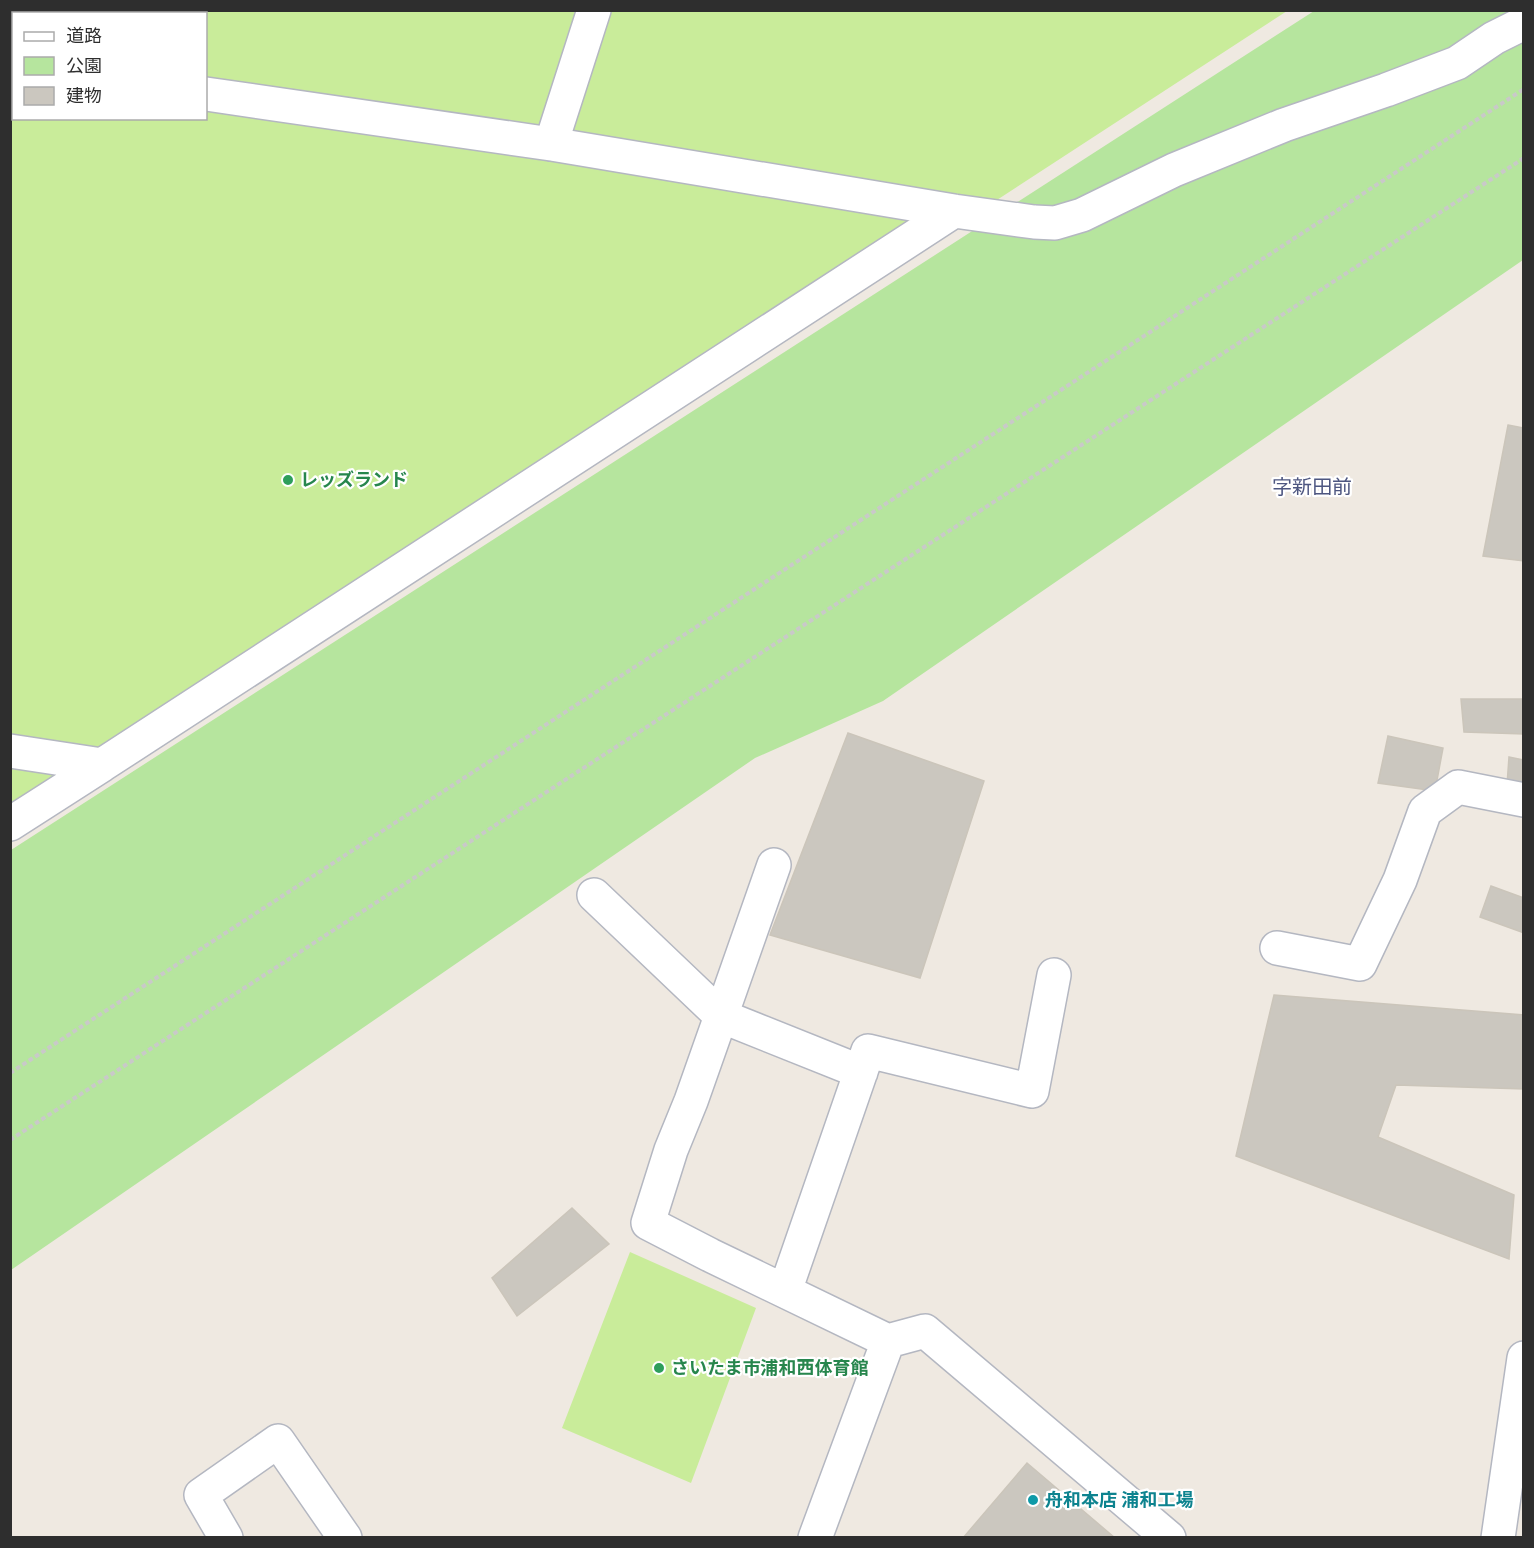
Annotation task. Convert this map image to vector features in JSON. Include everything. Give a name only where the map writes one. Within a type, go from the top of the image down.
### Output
[{"type":"street","points":[[551,144],[594,10]]},
{"type":"street","points":[[207,94],[551,144],[954,211],[1055,223],[1082,215],[1174,170],[1284,125],[1457,63],[1494,38],[1524,23]]},
{"type":"street","points":[[10,824],[954,211]]},
{"type":"street","points":[[10,751],[102,765]]},
{"type":"street","points":[[1277,948],[1360,964],[1400,880],[1425,812],[1458,787],[1524,800]]},
{"type":"street","points":[[774,865],[691,1101],[670,1150],[648,1223],[784,1292],[888,1341],[925,1331],[1169,1538]]},
{"type":"street","points":[[594,895],[721,1016],[865,1061],[1032,1091],[1054,975]]},
{"type":"street","points":[[784,1292],[865,1061]]},
{"type":"street","points":[[815,1538],[888,1341]]},
{"type":"street","points":[[1498,1538],[1524,1359]]},
{"type":"street","points":[[226,1538],[201,1496],[278,1441],[345,1538]]},
{"type":"path","points":[[10,1073],[1524,89]]},
{"type":"path","points":[[10,1140],[1524,158]]},
{"type":"green space","name":"レッズランド","points":[[11,11],[1287,11],[11,842]]},
{"type":"green space","points":[[1314,11],[1523,11],[1523,260],[883,701],[755,758],[11,1270],[11,850]]},
{"type":"green space","name":"さいたま市浦和西体育館","points":[[630,1252],[756,1308],[691,1483],[562,1428]]},
{"type":"building","points":[[1508,425],[1524,428],[1524,561],[1483,556]]},
{"type":"building","points":[[1461,699],[1524,699],[1524,734],[1464,732]]},
{"type":"building","points":[[848,733],[984,781],[920,978],[770,935]]},
{"type":"building","points":[[1388,736],[1443,748],[1435,791],[1378,783]]},
{"type":"building","points":[[1509,757],[1524,760],[1524,788],[1507,785]]},
{"type":"building","points":[[1491,886],[1524,898],[1524,933],[1480,917]]},
{"type":"building","points":[[1274,995],[1524,1015],[1524,1089],[1396,1085],[1378,1137],[1514,1195],[1509,1259],[1236,1156]]},
{"type":"building","points":[[572,1208],[609,1244],[517,1316],[492,1278]]},
{"type":"building","name":"舟和本店 浦和工場","points":[[1027,1463],[1115,1538],[963,1538]]},
{"type":"place","name":"レッズランド","points":[[288,480]]},
{"type":"place","name":"さいたま市浦和西体育館","points":[[659,1368]]},
{"type":"place","name":"舟和本店 浦和工場","points":[[1033,1500]]},
{"type":"district","name":"字新田前","points":[[1312,487]]}]
